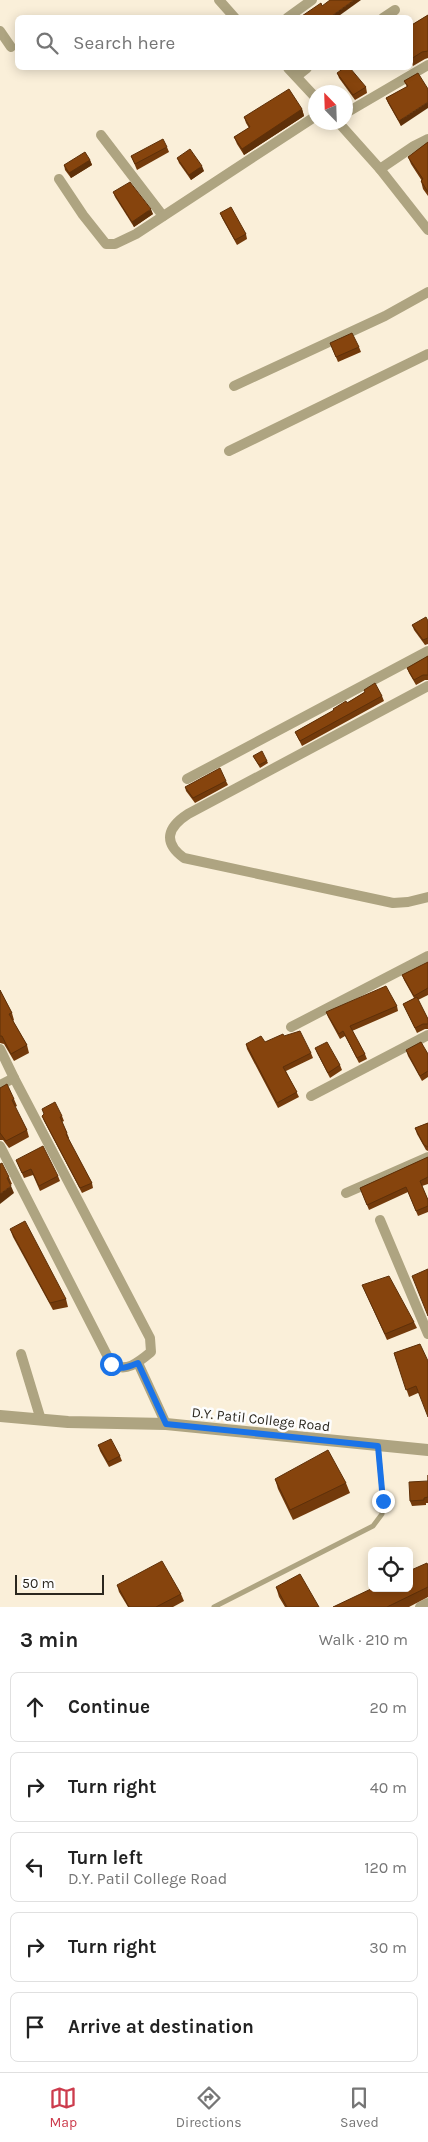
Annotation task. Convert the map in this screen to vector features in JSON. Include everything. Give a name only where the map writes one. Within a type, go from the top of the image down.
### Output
[{"type":"street","points":[[219,0],[232,15]]},
{"type":"street","points":[[291,15],[312,0]]},
{"type":"street","points":[[388,15],[395,10]]},
{"type":"street","points":[[0,31],[11,47]]},
{"type":"street","points":[[353,110],[428,65]]},
{"type":"street","points":[[290,70],[308,89]]},
{"type":"street","points":[[297,76],[304,70]]},
{"type":"street","points":[[59,179],[106,244],[115,244],[136,234],[308,121]]},
{"type":"street","points":[[345,130],[380,169],[427,228]]},
{"type":"street","points":[[101,135],[163,216]]},
{"type":"street","points":[[380,169],[428,139]]},
{"type":"street","points":[[234,386],[385,316],[428,292]]},
{"type":"street","points":[[229,451],[428,354]]},
{"type":"street","points":[[187,779],[428,652]]},
{"type":"street","points":[[428,686],[188,814],[177,821],[171,830],[171,843],[176,852],[184,858],[393,903],[408,902],[428,897]]},
{"type":"street","points":[[291,1028],[428,956]]},
{"type":"street","points":[[311,1096],[428,1035]]},
{"type":"street","points":[[0,1049],[150,1338],[151,1352],[138,1363],[126,1368],[116,1368],[111,1364],[0,1146]]},
{"type":"street","points":[[0,1085],[14,1078]]},
{"type":"street","points":[[346,1193],[428,1157]]},
{"type":"street","points":[[380,1220],[428,1334]]},
{"type":"street","points":[[21,1354],[41,1420]]},
{"type":"street","points":[[138,1363],[166,1424]]},
{"type":"street","name":"D.Y. Patil College Road","points":[[1,1414],[41,1420],[166,1424],[428,1450]]},
{"type":"street","points":[[420,1607],[428,1603]]},
{"type":"lane","points":[[214,1607],[372,1526],[382,1514],[383,1501],[378,1446]]},
{"type":"building","points":[[330,0],[354,0],[333,15],[303,15],[321,3],[322,6]]},
{"type":"building","points":[[428,15],[428,51],[422,52],[413,58],[413,24]]},
{"type":"building","points":[[341,70],[352,70],[366,87],[353,95],[353,85],[346,85],[337,73]]},
{"type":"building","points":[[418,73],[428,89],[428,102],[399,121],[386,98],[408,86],[404,81]]},
{"type":"building","points":[[289,89],[302,109],[242,149],[234,137],[250,127],[244,117]]},
{"type":"building","points":[[163,139],[167,147],[135,164],[131,156]]},
{"type":"building","points":[[428,142],[428,192],[421,181],[423,179],[408,157]]},
{"type":"building","points":[[190,149],[202,166],[189,175],[177,158]]},
{"type":"building","points":[[85,152],[90,160],[69,173],[64,165]]},
{"type":"building","points":[[130,182],[151,209],[132,222],[113,192]]},
{"type":"building","points":[[231,207],[246,234],[235,240],[220,213]]},
{"type":"building","points":[[352,333],[359,347],[336,357],[330,343]]},
{"type":"building","points":[[426,617],[428,621],[428,638],[423,640],[412,625]]},
{"type":"building","points":[[428,656],[428,675],[423,675],[414,680],[407,668]]},
{"type":"building","points":[[375,683],[382,696],[300,741],[295,732],[346,701],[347,703],[365,692],[364,690]]},
{"type":"building","points":[[262,751],[267,761],[259,765],[253,756]]},
{"type":"building","points":[[220,768],[226,781],[193,798],[185,787]]},
{"type":"building","points":[[428,962],[428,988],[414,996],[402,975]]},
{"type":"building","points":[[386,986],[397,1006],[350,1026],[365,1054],[357,1058],[343,1031],[339,1034],[326,1012]]},
{"type":"building","points":[[0,990],[12,1013],[9,1014],[27,1045],[11,1054],[2,1036],[0,1036]]},
{"type":"building","points":[[417,997],[428,1019],[428,1024],[415,1028],[403,1004]]},
{"type":"building","points":[[300,1031],[311,1053],[283,1067],[297,1092],[277,1103],[246,1044],[261,1036],[265,1042],[283,1034],[284,1036]]},
{"type":"building","points":[[327,1042],[340,1065],[328,1073],[315,1048]]},
{"type":"building","points":[[421,1042],[428,1054],[428,1071],[420,1076],[406,1050]]},
{"type":"building","points":[[7,1084],[14,1099],[12,1100],[27,1130],[6,1141],[0,1133],[0,1088]]},
{"type":"building","points":[[55,1102],[62,1116],[60,1117],[66,1134],[92,1183],[80,1188],[42,1116],[44,1114],[42,1109]]},
{"type":"building","points":[[428,1123],[428,1147],[424,1145],[415,1128]]},
{"type":"building","points":[[43,1146],[58,1176],[39,1186],[31,1169],[22,1173],[16,1160]]},
{"type":"building","points":[[428,1157],[428,1177],[420,1181],[428,1200],[428,1206],[416,1211],[406,1187],[367,1205],[360,1188]]},
{"type":"building","points":[[2,1163],[11,1186],[0,1194],[0,1164]]},
{"type":"building","points":[[25,1221],[66,1299],[50,1303],[10,1229]]},
{"type":"building","points":[[428,1269],[428,1316],[412,1276]]},
{"type":"building","points":[[389,1276],[414,1322],[385,1334],[362,1285]]},
{"type":"building","points":[[420,1344],[428,1361],[428,1417],[416,1386],[406,1390],[394,1353]]},
{"type":"building","points":[[111,1439],[120,1456],[108,1462],[98,1445]]},
{"type":"building","points":[[328,1450],[346,1483],[290,1510],[275,1479]]},
{"type":"building","points":[[428,1481],[428,1497],[424,1498],[424,1500],[410,1501],[409,1482]]},
{"type":"building","points":[[162,1561],[181,1594],[156,1607],[129,1607],[117,1585]]},
{"type":"building","points":[[428,1564],[428,1587],[387,1607],[333,1607],[368,1590],[368,1592],[413,1592],[413,1569]]},
{"type":"building","points":[[300,1574],[319,1607],[287,1607],[276,1587]]},
{"type":"route","points":[[111,1364],[116,1368],[126,1368],[138,1363],[166,1424],[378,1446],[383,1501]]}]
